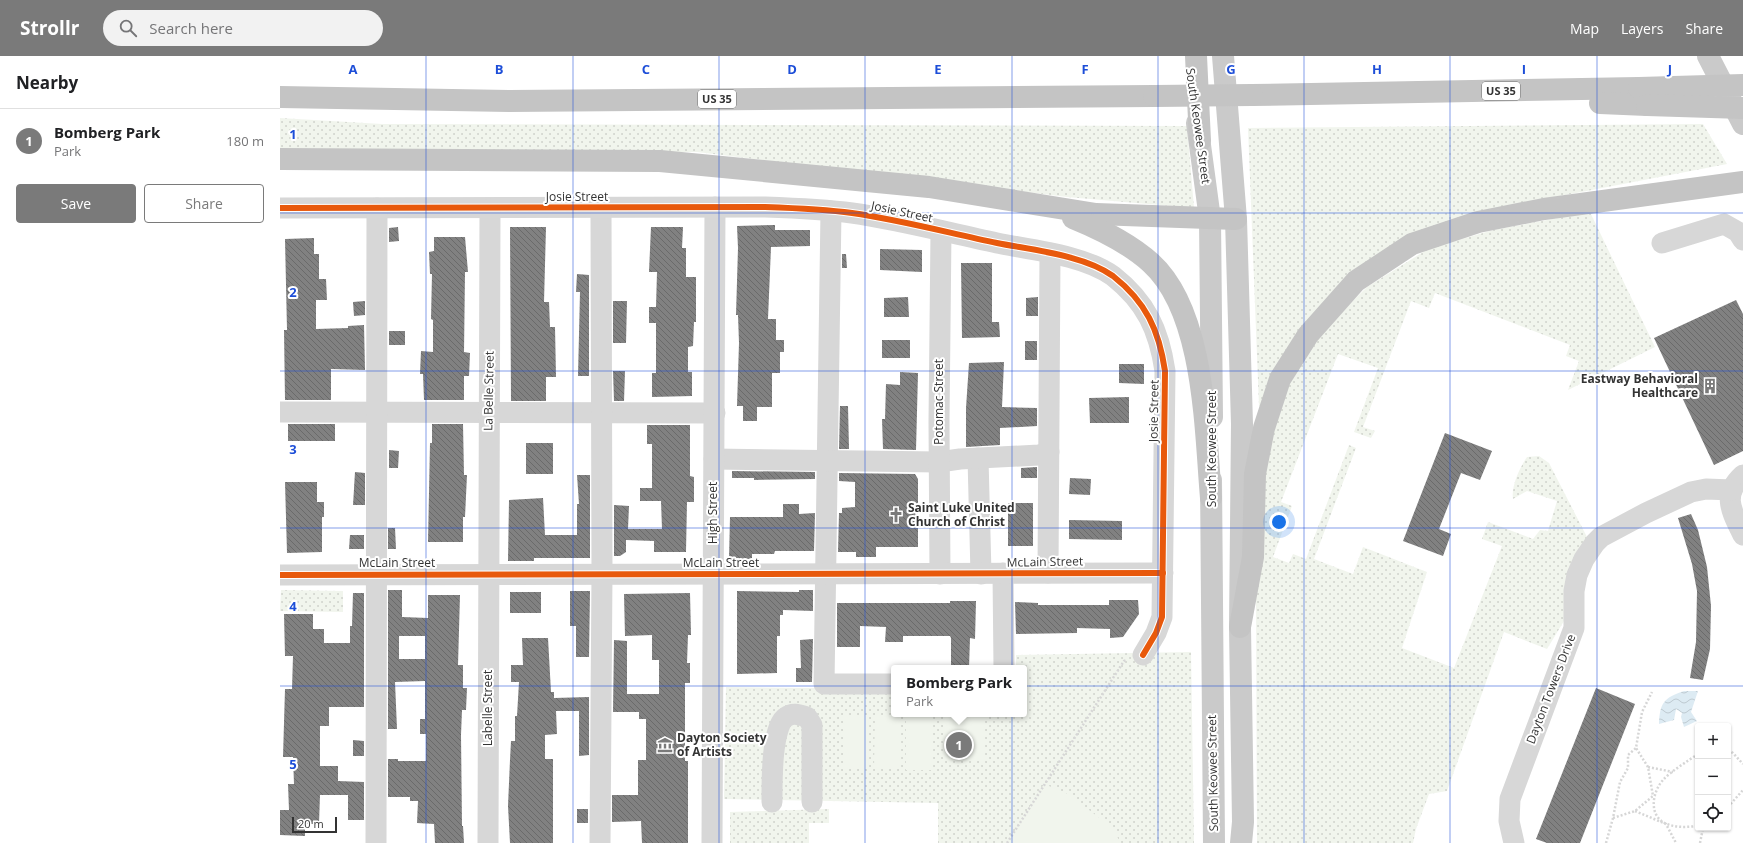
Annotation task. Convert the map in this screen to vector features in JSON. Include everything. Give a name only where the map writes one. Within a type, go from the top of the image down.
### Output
[{"type":"highway","points":[[1196,56],[1200,141]]},
{"type":"highway","points":[[1643,97],[1743,85]]},
{"type":"highway","name":"US 35","points":[[280,97],[509,101],[1363,94],[1643,97]]},
{"type":"highway","points":[[1643,97],[1743,108]]},
{"type":"highway","points":[[280,159],[660,161],[929,187],[1096,214],[1236,219]]},
{"type":"highway","points":[[1240,627],[1253,557],[1255,474],[1264,428],[1280,379],[1308,335],[1356,281],[1412,244],[1478,222],[1544,209],[1743,182]]},
{"type":"highway","points":[[1036,204],[1104,232],[1152,263],[1170,286],[1184,311],[1200,379],[1211,498]]},
{"type":"main road","name":"South Keowee Street","points":[[1188,56],[1210,219],[1214,843]]},
{"type":"main road","points":[[1224,56],[1236,219],[1242,424],[1240,627],[1243,822],[1241,843]]},
{"type":"main road","points":[[1708,56],[1743,124]]},
{"type":"street","name":"High Street","points":[[712,843],[715,207]]},
{"type":"street","name":"Josie Street","points":[[280,208],[490,209],[765,207],[831,211],[852,213],[1077,260],[1112,276],[1130,291],[1142,304],[1153,322],[1162,351],[1165,371],[1162,617],[1156,633],[1143,655]]},
{"type":"street","points":[[376,843],[377,208]]},
{"type":"street","points":[[600,843],[602,573],[601,208]]},
{"type":"street","name":"La Belle Street","points":[[488,574],[490,209]]},
{"type":"street","points":[[831,211],[824,684],[891,684]]},
{"type":"street","points":[[1662,243],[1724,224],[1738,232],[1743,240]]},
{"type":"street","name":"Potomac Street","points":[[940,574],[939,462],[941,231]]},
{"type":"street","points":[[1048,573],[1050,254]]},
{"type":"street","points":[[280,412],[715,413]]},
{"type":"street","points":[[714,459],[939,462],[978,458],[1039,455],[1049,452]]},
{"type":"street","points":[[978,458],[981,574]]},
{"type":"street","points":[[1737,482],[1731,510],[1743,535]]},
{"type":"street","name":"Dayton Towers Drive","points":[[1514,843],[1509,821],[1510,799],[1574,628],[1574,591],[1577,575],[1584,559],[1601,537],[1651,511],[1691,492],[1737,482]]},
{"type":"street","name":"McLain Street","points":[[280,575],[602,573],[1163,573]]},
{"type":"street","points":[[1003,573],[1004,665]]},
{"type":"street","name":"Labelle Street","points":[[488,574],[488,843]]},
{"type":"street","points":[[772,802],[778,728],[785,717],[795,714],[807,717],[812,725],[812,802]]},
{"type":"path","points":[[1007,843],[1124,661],[1143,655]]},
{"type":"path","points":[[1606,843],[1613,818],[1620,782],[1628,768],[1628,755],[1636,748],[1642,712],[1652,692]]},
{"type":"path","points":[[1636,748],[1648,767],[1655,812],[1666,824],[1676,843]]},
{"type":"path","points":[[1731,752],[1743,764]]},
{"type":"path","points":[[1613,818],[1635,811],[1653,796],[1663,779],[1695,756]]},
{"type":"path","points":[[1648,767],[1674,772]]},
{"type":"path","points":[[1731,804],[1743,790]]},
{"type":"path","points":[[1635,811],[1666,824],[1683,827],[1695,826]]},
{"type":"path","points":[[1700,843],[1702,831]]},
{"type":"shaded area","points":[[280,118],[382,124],[1187,126],[1194,208],[1067,197],[697,152],[343,152],[280,149]]},
{"type":"shaded area","points":[[1703,124],[1727,164],[1493,209],[1384,252],[1262,408],[1259,406],[1248,128]]},
{"type":"shaded area","points":[[1590,212],[1655,347],[1568,390],[1579,361],[1566,356],[1570,345],[1435,293],[1429,308],[1411,301],[1363,427],[1375,431],[1371,438],[1354,432],[1378,368],[1338,354],[1281,502],[1292,506],[1273,557],[1289,563],[1293,554],[1306,559],[1349,445],[1356,448],[1314,559],[1353,574],[1363,547],[1427,572],[1402,648],[1454,668],[1502,546],[1482,539],[1488,522],[1533,539],[1540,530],[1548,531],[1557,501],[1527,491],[1513,499],[1513,488],[1524,461],[1527,457],[1539,456],[1549,463],[1587,537],[1564,621],[1547,649],[1504,632],[1447,791],[1429,794],[1416,829],[1413,843],[1257,843],[1256,599],[1262,478],[1272,423],[1293,374],[1322,331],[1367,287],[1428,249],[1493,230]]},
{"type":"shaded area","points":[[281,590],[343,591],[343,612],[280,611]]},
{"type":"shaded area","points":[[1191,652],[1194,843],[938,843],[938,803],[724,799],[726,687],[891,689],[891,717],[1027,717],[1027,665],[1016,665],[1016,655]]},
{"type":"shaded area","points":[[844,715],[869,716],[868,769],[843,768]]},
{"type":"shaded area","points":[[875,716],[900,717],[899,769],[874,769]]},
{"type":"shaded area","points":[[906,717],[931,717],[931,770],[906,770]]},
{"type":"shaded area","points":[[943,717],[983,717],[983,761],[943,761]]},
{"type":"shaded area","points":[[1044,784],[1068,794],[1114,829],[1120,843],[1007,843]]},
{"type":"shaded area","points":[[829,809],[829,823],[809,823],[809,843],[730,843],[730,812]]},
{"type":"water","points":[[1684,691],[1698,691],[1691,712],[1697,721],[1684,727],[1681,717],[1682,713],[1676,709],[1674,720],[1659,724],[1664,702],[1672,696]]},
{"type":"building","points":[[775,225],[775,230],[810,230],[810,246],[771,247],[768,319],[776,319],[776,340],[784,340],[784,352],[780,352],[780,373],[772,373],[772,407],[757,407],[757,421],[743,421],[743,406],[737,406],[739,343],[738,315],[736,315],[738,248],[737,226]]},
{"type":"building","points":[[398,227],[399,241],[389,242],[389,228]]},
{"type":"building","points":[[510,227],[546,227],[544,302],[549,302],[550,327],[555,327],[556,377],[546,377],[546,401],[511,401]]},
{"type":"building","points":[[651,227],[683,227],[682,248],[686,248],[686,277],[696,277],[696,322],[694,322],[693,346],[688,347],[688,372],[692,372],[692,396],[652,397],[652,373],[656,373],[656,323],[649,323],[649,307],[656,307],[657,272],[649,272]]},
{"type":"building","points":[[434,237],[465,237],[468,272],[465,272],[464,352],[470,353],[469,376],[464,376],[464,400],[424,400],[423,374],[420,374],[421,351],[433,352],[433,320],[431,319],[432,274],[430,274],[429,252],[434,251]]},
{"type":"building","points":[[314,238],[314,254],[319,254],[319,279],[326,279],[327,300],[316,300],[316,329],[348,328],[348,326],[364,325],[365,370],[331,369],[331,400],[285,400],[284,330],[287,330],[285,239]]},
{"type":"building","points":[[880,249],[922,250],[922,272],[880,270]]},
{"type":"building","points":[[842,254],[846,254],[847,268],[842,268]]},
{"type":"building","points":[[961,263],[992,263],[992,322],[999,322],[1000,337],[962,338]]},
{"type":"building","points":[[577,274],[589,275],[589,376],[578,376],[580,292],[576,292]]},
{"type":"building","points":[[908,297],[909,317],[884,317],[884,298]]},
{"type":"building","points":[[1038,297],[1038,316],[1026,316],[1026,298]]},
{"type":"building","name":"Eastway Behavioral Healthcare","points":[[1736,300],[1743,314],[1743,451],[1714,465],[1654,338]]},
{"type":"building","points":[[365,301],[365,315],[354,316],[353,302]]},
{"type":"building","points":[[613,301],[627,301],[626,343],[613,343]]},
{"type":"building","points":[[389,331],[405,331],[405,345],[389,345]]},
{"type":"building","points":[[882,340],[910,340],[910,358],[882,358]]},
{"type":"building","points":[[1025,341],[1037,341],[1037,360],[1025,360]]},
{"type":"building","points":[[1004,362],[1002,407],[1037,408],[1037,426],[1000,428],[1000,445],[966,447],[966,408],[969,363]]},
{"type":"building","points":[[1119,364],[1144,364],[1144,384],[1119,383]]},
{"type":"building","points":[[613,371],[625,371],[624,401],[614,401]]},
{"type":"building","points":[[900,372],[918,373],[916,450],[883,449],[882,419],[885,419],[886,384],[900,385]]},
{"type":"building","points":[[1129,397],[1129,423],[1090,423],[1089,398]]},
{"type":"building","points":[[840,406],[848,406],[849,449],[839,449]]},
{"type":"building","points":[[288,424],[335,424],[335,441],[288,441]]},
{"type":"building","points":[[432,424],[463,424],[464,475],[467,475],[465,517],[463,517],[463,542],[428,542],[430,443],[432,443]]},
{"type":"building","points":[[647,425],[690,425],[690,476],[694,477],[694,502],[687,502],[686,552],[654,552],[654,541],[626,540],[626,552],[620,556],[614,556],[614,505],[629,506],[628,529],[662,529],[661,501],[640,501],[640,488],[652,488],[652,444],[647,444]]},
{"type":"building","points":[[1445,433],[1492,451],[1480,480],[1461,473],[1439,529],[1451,534],[1443,556],[1403,541]]},
{"type":"building","points":[[526,443],[553,443],[553,474],[526,474]]},
{"type":"building","points":[[389,450],[399,451],[398,468],[389,468]]},
{"type":"building","points":[[1037,467],[1037,478],[1021,478],[1021,468]]},
{"type":"building","points":[[732,471],[815,472],[815,479],[754,480],[754,478],[732,478]]},
{"type":"building","points":[[355,472],[365,473],[365,505],[353,505]]},
{"type":"building","points":[[839,473],[915,474],[918,479],[918,547],[876,547],[876,557],[856,557],[856,552],[838,552],[839,513],[842,513],[842,508],[855,507],[855,482],[839,481]]},
{"type":"building","points":[[577,475],[590,475],[590,558],[534,558],[534,561],[508,561],[509,500],[543,498],[545,535],[577,535],[577,504],[579,504]]},
{"type":"building","points":[[1070,478],[1091,479],[1090,495],[1069,494]]},
{"type":"building","points":[[285,482],[317,482],[317,502],[324,502],[324,517],[322,517],[322,552],[287,553]]},
{"type":"building","points":[[1008,503],[1033,503],[1033,546],[1008,546]]},
{"type":"building","points":[[783,504],[799,504],[799,514],[815,513],[814,551],[775,551],[774,554],[752,554],[752,559],[729,559],[730,517],[783,517]]},
{"type":"building","points":[[1691,514],[1698,530],[1707,567],[1711,606],[1710,649],[1703,680],[1690,678],[1696,642],[1697,591],[1692,564],[1678,518]]},
{"type":"building","points":[[1069,520],[1122,521],[1122,540],[1069,539]]},
{"type":"building","points":[[388,528],[395,528],[396,549],[388,549]]},
{"type":"building","points":[[350,535],[364,535],[364,549],[349,549]]},
{"type":"building","points":[[388,590],[402,590],[402,617],[428,618],[428,595],[460,595],[458,665],[463,665],[463,688],[467,688],[466,710],[462,710],[461,735],[462,826],[464,843],[435,843],[434,824],[417,823],[418,801],[410,801],[410,797],[388,797],[388,759],[398,759],[398,761],[426,761],[426,734],[420,734],[420,719],[425,719],[425,681],[395,682],[397,729],[388,729]],"holes":[[[399,636],[425,636],[425,659],[399,659]]]},
{"type":"building","points":[[799,590],[813,590],[813,611],[783,610],[783,615],[780,615],[780,636],[777,636],[777,673],[737,674],[737,591],[799,592]]},
{"type":"building","points":[[570,591],[590,591],[589,657],[576,657],[576,626],[570,626]]},
{"type":"building","points":[[510,592],[541,592],[541,613],[510,613]]},
{"type":"building","points":[[353,593],[364,593],[364,707],[329,707],[329,726],[320,726],[320,766],[338,766],[338,781],[364,782],[364,820],[348,820],[348,795],[320,795],[319,824],[305,824],[305,836],[280,835],[280,810],[289,810],[288,784],[294,784],[293,757],[283,757],[285,689],[292,689],[293,656],[285,656],[284,614],[313,614],[313,629],[324,629],[324,643],[350,643]]},
{"type":"building","points":[[690,593],[691,635],[688,635],[687,663],[690,663],[690,683],[685,683],[685,761],[688,761],[688,843],[642,843],[641,821],[612,822],[612,795],[638,795],[638,760],[646,760],[646,719],[639,719],[639,712],[613,712],[614,640],[627,641],[627,694],[659,694],[659,660],[652,660],[652,635],[625,636],[624,594]]},
{"type":"building","points":[[1109,600],[1138,600],[1139,614],[1123,637],[1110,638],[1110,629],[1077,628],[1077,633],[1016,634],[1015,602],[1038,603],[1038,605],[1109,605]]},
{"type":"building","points":[[950,601],[976,601],[975,639],[970,638],[969,665],[951,665],[950,636],[903,636],[903,642],[885,642],[886,627],[860,626],[860,647],[837,647],[837,603],[950,603]]},
{"type":"building","points":[[522,638],[548,638],[551,692],[554,692],[554,698],[589,697],[589,755],[579,756],[579,711],[556,711],[557,734],[545,735],[545,759],[553,759],[553,843],[510,843],[508,806],[511,741],[515,741],[515,716],[517,716],[519,682],[511,682],[511,665],[523,665]]},
{"type":"building","points":[[813,639],[812,682],[796,682],[796,668],[801,668],[800,640]]},
{"type":"building","points":[[1596,688],[1635,704],[1580,843],[1547,843],[1536,839]]},
{"type":"building","points":[[353,740],[364,741],[364,756],[353,756]]},
{"type":"building","points":[[577,809],[588,809],[588,823],[577,823]]},
{"type":"cycle path","points":[[280,208],[765,207],[819,210],[852,213],[889,219],[997,243],[1057,254],[1088,263],[1101,269],[1113,276],[1134,296],[1149,318],[1159,343],[1165,371],[1162,617],[1156,633],[1143,655]]},
{"type":"cycle path","points":[[280,575],[1163,573]]},
{"type":"place","name":"Eastway Behavioral Healthcare","points":[[1710,386]]},
{"type":"place","name":"Saint Luke United Church of Christ","points":[[896,515]]},
{"type":"place","name":"Dayton Society of Artists","points":[[665,745]]},
{"type":"place","name":"Bomberg Park","points":[[959,745]]}]
